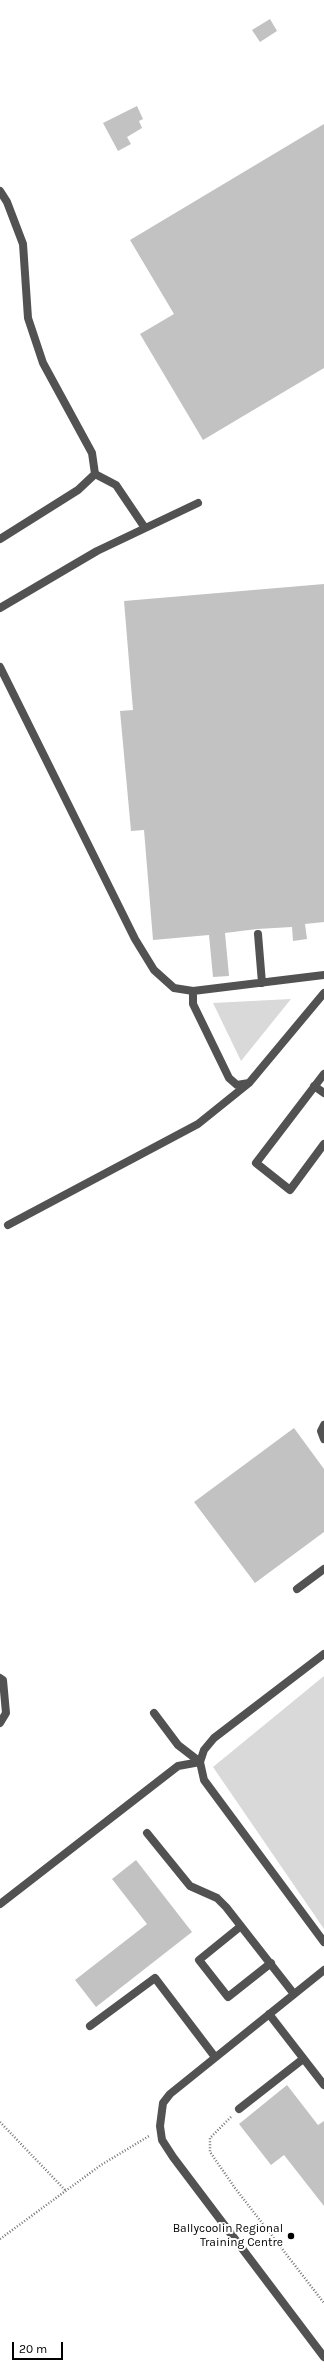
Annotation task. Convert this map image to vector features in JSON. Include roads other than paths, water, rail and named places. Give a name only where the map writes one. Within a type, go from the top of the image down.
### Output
[{"type":"street","points":[[0,191],[7,202],[23,244],[28,318],[43,363],[92,453],[95,474]]},
{"type":"street","points":[[95,474],[116,485],[145,528]]},
{"type":"street","points":[[0,539],[78,490],[95,474]]},
{"type":"street","points":[[0,608],[97,551],[198,503]]},
{"type":"street","points":[[0,667],[135,939],[154,970],[174,988],[193,991],[324,974]]},
{"type":"street","points":[[258,934],[262,983]]},
{"type":"street","points":[[193,991],[193,1004],[229,1078],[237,1085],[248,1084]]},
{"type":"street","points":[[8,1225],[198,1124],[248,1084],[324,993]]},
{"type":"street","points":[[324,1074],[256,1163],[290,1190],[324,1144]]},
{"type":"street","points":[[314,1086],[324,1093]]},
{"type":"street","points":[[324,1425],[321,1431],[324,1439]]},
{"type":"street","points":[[297,1589],[324,1569]]},
{"type":"street","points":[[324,1654],[214,1738],[204,1750],[200,1762],[204,1780],[324,1942]]},
{"type":"street","points":[[0,1678],[3,1680],[6,1713],[0,1723]]},
{"type":"street","points":[[154,1713],[178,1745],[200,1762]]},
{"type":"street","points":[[0,1904],[178,1766],[200,1762]]},
{"type":"street","points":[[147,1833],[190,1886],[217,1898],[271,1963],[294,1994]]},
{"type":"street","points":[[241,1926],[199,1960],[228,1997],[271,1963]]},
{"type":"street","points":[[324,1970],[170,2094],[163,2103],[160,2126],[162,2140],[174,2157],[324,2357]]},
{"type":"street","points":[[90,2026],[154,1978],[215,2057]]},
{"type":"street","points":[[269,2014],[324,2085]]},
{"type":"street","points":[[239,2109],[303,2059]]},
{"type":"place","name":"Ballycoolin Regional Training Centre","points":[[291,2236]]}]
